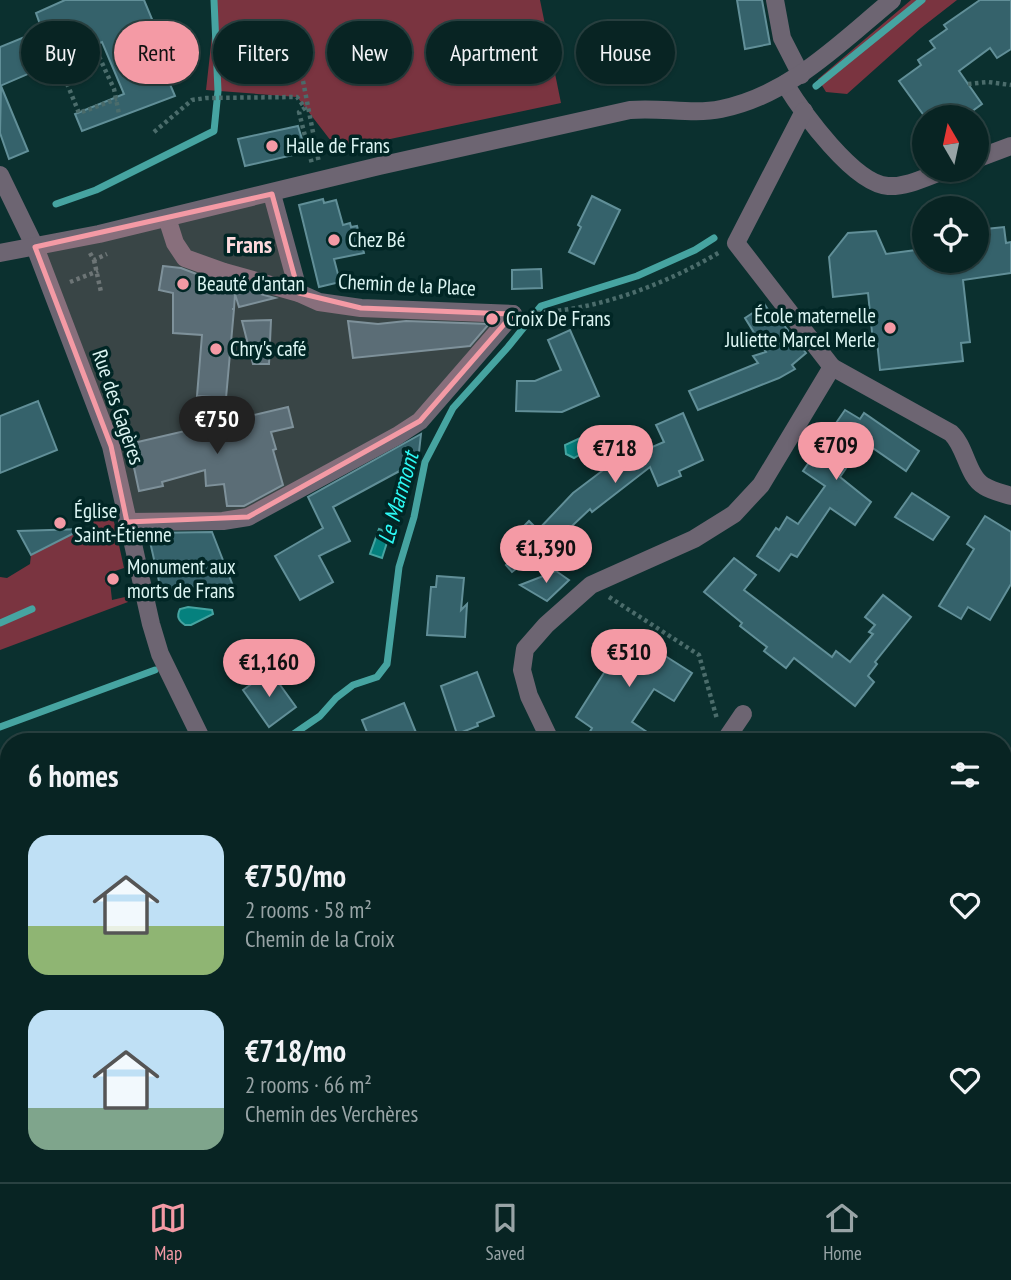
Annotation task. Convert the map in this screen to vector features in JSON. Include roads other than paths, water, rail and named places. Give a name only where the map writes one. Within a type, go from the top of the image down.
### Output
[{"type":"street","points":[[775,0],[782,38],[804,111],[850,167],[877,184],[890,186],[913,182]]},
{"type":"street","points":[[0,253],[272,194],[317,175],[482,143],[630,110],[651,108],[701,111],[749,102],[793,79],[892,0]]},
{"type":"street","points":[[804,111],[728,247],[832,367],[951,433],[960,441],[968,464],[982,485],[1011,496]]},
{"type":"street","points":[[989,154],[1011,146]]},
{"type":"street","name":"Rue des Gagères","points":[[0,174],[35,247],[111,446],[160,654],[198,733]]},
{"type":"street","points":[[272,194],[299,293]]},
{"type":"street","name":"Chemin de la Place","points":[[127,523],[223,521],[248,517],[420,421],[521,313],[361,308],[319,302],[299,293],[185,258],[175,243],[167,218]]},
{"type":"street","points":[[547,733],[529,696],[522,670],[525,649],[546,625],[591,585],[694,538],[734,514],[761,485],[832,367]]},
{"type":"street","points":[[730,733],[743,714]]},
{"type":"water","points":[[589,434],[595,439],[594,446],[574,458],[566,454],[565,445]]},
{"type":"water","points":[[379,529],[390,533],[382,558],[370,554]]},
{"type":"water","points":[[188,607],[212,610],[213,614],[191,625],[185,625],[178,614],[180,609]]},
{"type":"waterway","points":[[56,204],[96,190],[214,131],[218,91],[214,0]]},
{"type":"waterway","name":"Le Marmont","points":[[816,86],[922,0]]},
{"type":"waterway","name":"Le Marmont","points":[[295,733],[320,716],[336,698],[353,685],[377,677],[387,664],[399,567],[414,517],[425,462],[453,408],[541,306],[637,276],[695,250],[714,238]]},
{"type":"waterway","points":[[0,623],[32,609]]},
{"type":"waterway","points":[[0,727],[155,670]]},
{"type":"place","name":"Halle de Frans","points":[[272,146]]},
{"type":"place","name":"Chez Bé","points":[[334,240]]},
{"type":"place","name":"Beauté d'antan","points":[[183,284]]},
{"type":"place","name":"Croix De Frans","points":[[492,319]]},
{"type":"place","name":"École maternelle Juliette Marcel Merle","points":[[890,328]]},
{"type":"place","name":"Chry's café","points":[[216,349]]},
{"type":"place","name":"Église Saint-Étienne","points":[[60,523]]},
{"type":"place","name":"Monument aux morts de Frans","points":[[113,579]]},
{"type":"district","name":"Frans","points":[[249,245]]}]
